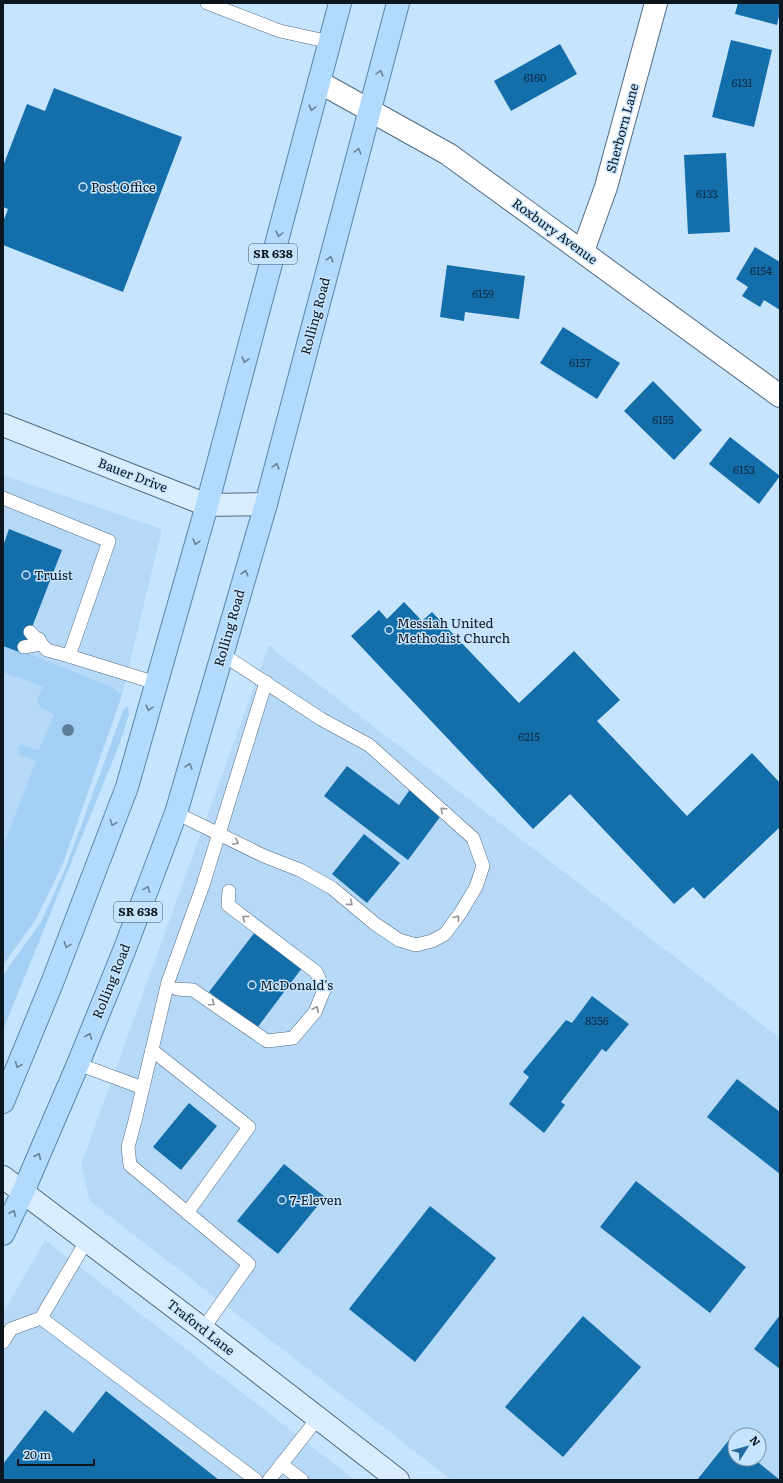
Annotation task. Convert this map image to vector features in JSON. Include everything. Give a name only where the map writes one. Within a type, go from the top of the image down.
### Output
[{"type":"main road","name":"SR 638","points":[[3,1102],[52,983],[127,787],[207,504],[340,3]]},
{"type":"main road","name":"Rolling Road","points":[[3,1234],[23,1192],[78,1064],[124,951],[176,813],[266,504],[398,3]]},
{"type":"street","name":"Sherborn Lane","points":[[583,251],[606,187],[656,3]]},
{"type":"street","name":"Roxbury Avenue","points":[[319,82],[448,154],[780,396]]},
{"type":"street","name":"Bauer Drive","points":[[3,425],[207,504],[266,504]]},
{"type":"street","name":"Traford Lane","points":[[3,1178],[204,1329],[398,1480]]},
{"type":"lane","points":[[207,3],[280,31],[330,42]]},
{"type":"lane","points":[[3,498],[109,541],[69,656]]},
{"type":"lane","points":[[31,628],[41,644],[47,650],[156,683]]},
{"type":"lane","points":[[24,647],[41,644]]},
{"type":"lane","points":[[176,813],[264,856],[300,870],[332,888],[374,923],[400,940],[416,946],[432,941],[444,934],[462,912],[472,894],[483,866],[473,838],[369,744],[321,719],[222,654]]},
{"type":"lane","points":[[204,1329],[249,1264],[130,1165],[128,1148],[168,982],[220,834],[266,682]]},
{"type":"lane","points":[[177,989],[193,990],[267,1041],[293,1038],[315,1012],[324,990],[316,972],[228,905],[229,891]]},
{"type":"lane","points":[[152,1050],[249,1128],[187,1213]]},
{"type":"lane","points":[[78,1064],[143,1088]]},
{"type":"lane","points":[[3,1342],[11,1329],[41,1318],[87,1240]]},
{"type":"lane","points":[[41,1318],[256,1480]]},
{"type":"lane","points":[[269,1480],[318,1418]]},
{"type":"lane","points":[[281,1464],[302,1480]]},
{"type":"shaded area","points":[[3,475],[162,529],[122,695],[63,863],[36,919],[3,965]]},
{"type":"shaded area","points":[[3,643],[112,687],[122,695],[63,863],[36,919],[3,965],[3,846],[36,761],[20,755],[17,748],[21,745],[39,750],[54,714],[43,709],[38,704],[37,700],[43,687],[3,672]]},
{"type":"shaded area","points":[[269,645],[780,1038],[780,1480],[452,1480],[90,1201],[81,1165]]},
{"type":"shaded area","points":[[128,706],[129,714],[120,743],[3,1030],[3,975],[41,922],[66,867],[124,708]]},
{"type":"shaded area","points":[[45,1240],[355,1480],[3,1480],[3,1313]]},
{"type":"building","points":[[738,3],[780,3],[780,12],[777,25],[735,14]]},
{"type":"building","points":[[731,40],[772,50],[754,127],[712,117]]},
{"type":"building","points":[[560,44],[577,74],[511,111],[494,81]]},
{"type":"building","name":"Post Office","points":[[54,88],[182,137],[123,292],[3,245],[3,222],[8,209],[3,207],[3,166],[27,104],[45,111]]},
{"type":"building","points":[[726,153],[730,232],[688,234],[684,155]]},
{"type":"building","points":[[755,247],[780,262],[780,310],[764,300],[760,307],[742,296],[748,287],[736,279]]},
{"type":"building","points":[[447,265],[525,276],[519,319],[465,312],[464,321],[440,317]]},
{"type":"building","points":[[563,327],[620,363],[597,399],[540,363]]},
{"type":"building","points":[[653,381],[702,430],[674,460],[624,411]]},
{"type":"building","points":[[730,437],[780,476],[759,504],[709,464]]},
{"type":"building","points":[[9,529],[62,550],[22,653],[3,646],[3,546]]},
{"type":"building","points":[[404,602],[422,621],[432,612],[519,703],[574,651],[620,700],[597,721],[687,816],[752,753],[780,783],[780,827],[704,899],[693,887],[674,904],[570,794],[533,829],[351,636],[379,610],[387,619]]},
{"type":"building","points":[[347,766],[399,805],[411,788],[443,813],[408,860],[324,796]]},
{"type":"building","points":[[364,834],[400,863],[367,903],[332,874]]},
{"type":"building","points":[[255,932],[302,968],[257,1028],[209,992]]},
{"type":"building","points":[[592,996],[629,1024],[606,1052],[602,1049],[561,1102],[565,1105],[544,1133],[509,1104],[529,1077],[523,1072],[566,1020],[572,1023]]},
{"type":"building","points":[[737,1079],[780,1112],[780,1174],[707,1117]]},
{"type":"building","points":[[189,1103],[217,1126],[181,1170],[153,1147]]},
{"type":"building","points":[[284,1164],[325,1197],[278,1254],[237,1221]]},
{"type":"building","points":[[636,1181],[746,1267],[710,1313],[600,1227]]},
{"type":"building","points":[[430,1206],[496,1258],[415,1362],[349,1309]]},
{"type":"building","points":[[780,1315],[780,1369],[754,1349]]},
{"type":"building","points":[[583,1316],[641,1367],[563,1457],[505,1407]]},
{"type":"building","points":[[106,1391],[219,1480],[3,1480],[3,1464],[45,1410],[73,1433]]},
{"type":"building","points":[[727,1442],[727,1467],[764,1467],[780,1480],[697,1480]]},
{"type":"place","name":"Post Office","points":[[83,187]]},
{"type":"place","name":"Truist","points":[[26,575]]},
{"type":"place","name":"Messiah United Methodist Church","points":[[389,630]]},
{"type":"place","name":"McDonald's","points":[[252,985]]},
{"type":"place","name":"7-Eleven","points":[[282,1200]]}]
